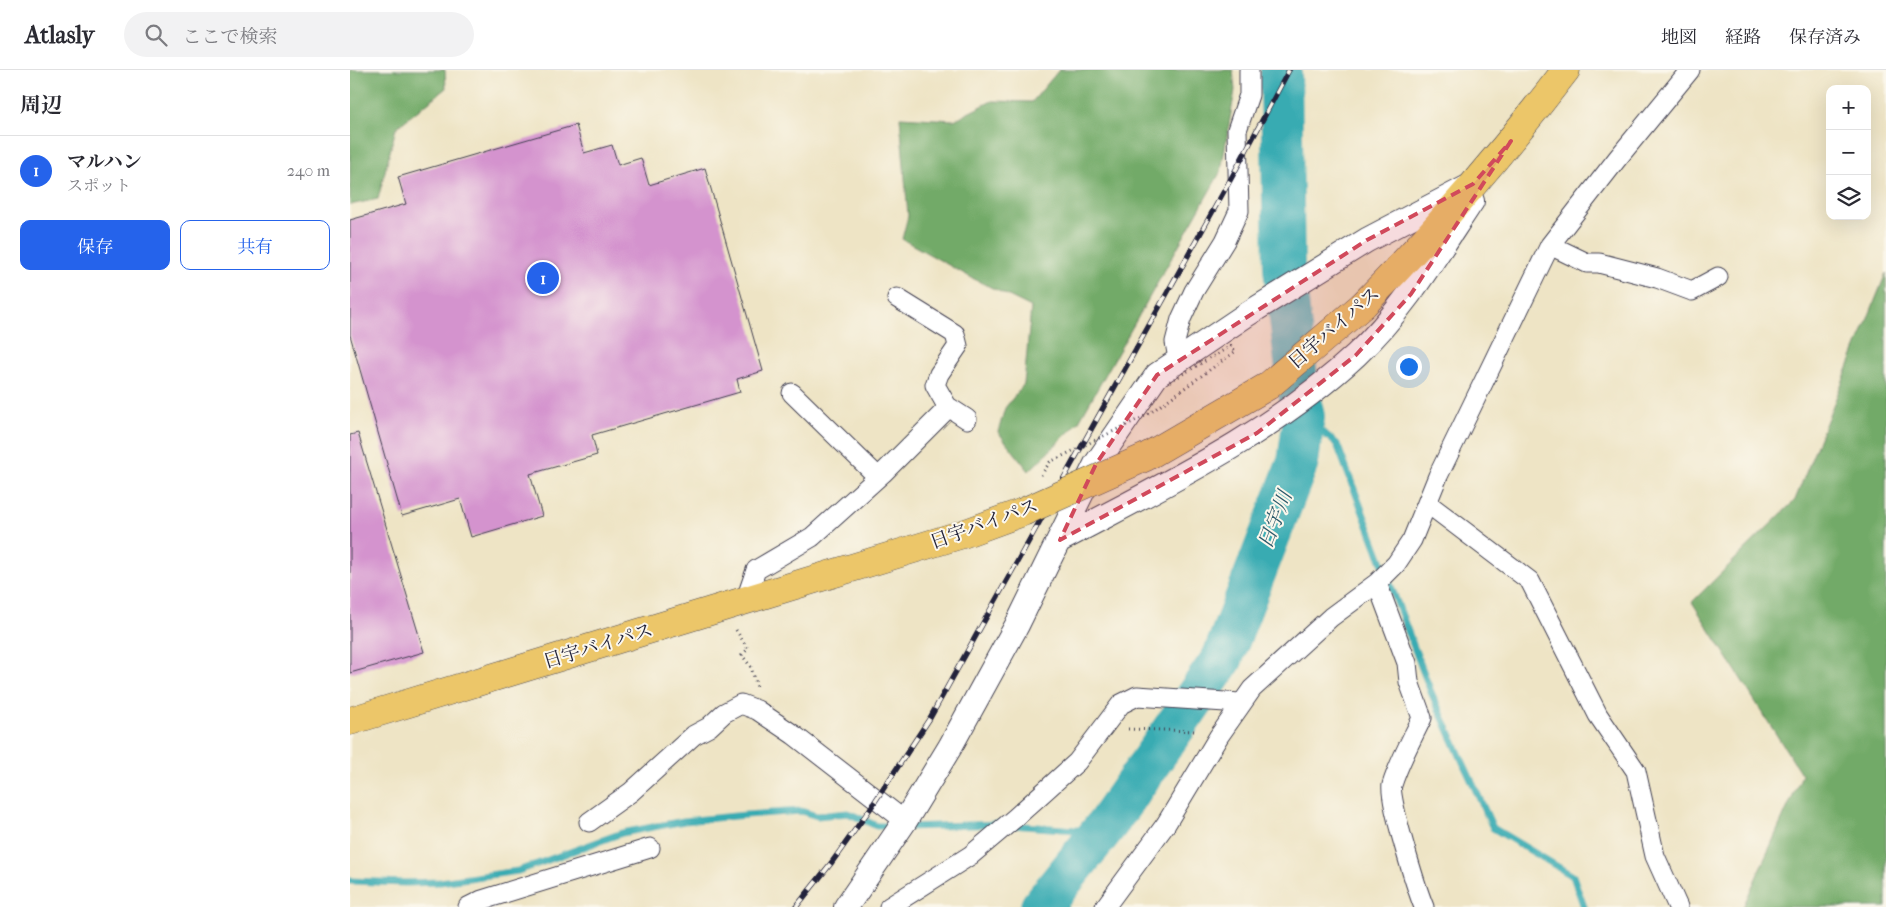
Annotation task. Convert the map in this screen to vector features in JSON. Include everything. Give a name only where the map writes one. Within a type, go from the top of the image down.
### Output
[{"type":"highway","name":"日宇バイパス","points":[[350,721],[963,534],[1023,512],[1146,457],[1268,386],[1363,305],[1403,265],[1474,184],[1511,141],[1566,70]]},
{"type":"street","points":[[1178,359],[1175,342],[1181,319],[1194,291],[1225,241],[1239,211],[1237,130],[1248,95],[1249,70]]},
{"type":"street","points":[[1106,907],[1166,824],[1235,703],[1331,617],[1378,582],[1396,564],[1412,540],[1438,476],[1550,245],[1690,70]]},
{"type":"street","points":[[1060,540],[1257,433],[1307,396],[1356,355],[1411,294],[1511,141]]},
{"type":"street","points":[[846,907],[900,829],[950,747],[1017,625],[1096,464],[1157,375],[1178,359],[1246,315],[1367,240],[1474,184]]},
{"type":"street","points":[[1550,245],[1587,263],[1599,263],[1657,278],[1692,291],[1718,277]]},
{"type":"street","points":[[897,298],[955,334],[958,346],[939,374],[935,385],[947,406],[968,419]]},
{"type":"street","points":[[792,393],[878,477]]},
{"type":"street","points":[[745,602],[756,570],[812,538],[878,477],[928,428],[947,406]]},
{"type":"street","points":[[1427,503],[1530,582],[1598,715],[1636,771],[1655,856],[1678,907]]},
{"type":"street","points":[[1378,582],[1407,663],[1409,682],[1422,718],[1391,786],[1393,803],[1416,888],[1424,907]]},
{"type":"street","points":[[889,907],[972,855],[1015,818],[1077,762],[1121,704],[1137,696],[1235,703]]},
{"type":"street","points":[[589,822],[631,792],[694,735],[709,727],[724,713],[741,704],[757,710],[794,735],[900,829]]},
{"type":"street","points":[[468,907],[482,900],[612,858],[650,848]]},
{"type":"path","points":[[1037,481],[1050,462],[1147,415],[1236,351],[1231,346],[1167,383]]},
{"type":"path","points":[[735,628],[748,649],[742,655],[752,667],[757,688],[756,695],[745,705]]},
{"type":"path","points":[[1124,729],[1201,731]]},
{"type":"highlighted area","points":[[1511,141],[1411,294],[1356,355],[1257,433],[1060,540],[1096,464],[1157,375],[1367,240],[1473,184]]},
{"type":"green space","points":[[350,70],[445,70],[446,88],[396,128],[378,199],[350,205]]},
{"type":"green space","points":[[1059,70],[1233,70],[1235,90],[1221,171],[1078,423],[1029,471],[998,432],[1005,408],[1024,384],[1031,307],[970,277],[902,239],[908,216],[900,117],[954,120],[992,101],[1032,102]]},
{"type":"green space","points":[[1886,273],[1886,907],[1743,907],[1802,775],[1692,602],[1795,500]]},
{"type":"building","points":[[576,125],[584,153],[612,145],[618,165],[641,158],[649,185],[705,168],[763,371],[737,379],[740,392],[592,435],[597,455],[530,474],[542,516],[471,537],[460,499],[402,516],[350,335],[350,220],[406,204],[398,177]]},
{"type":"building","points":[[358,433],[424,652],[350,673],[350,435]]},
{"type":"waterway","name":"日宇川","points":[[1041,907],[1108,823],[1222,659],[1298,462],[1304,417],[1298,387],[1284,268],[1281,70]]},
{"type":"waterway","points":[[1304,417],[1337,444],[1431,692],[1493,828],[1573,876],[1584,907]]},
{"type":"waterway","points":[[350,881],[440,882],[518,871],[622,833],[684,821],[801,811],[817,816],[848,813],[877,826],[897,826]]},
{"type":"waterway","points":[[907,827],[1001,824]]},
{"type":"waterway","points":[[1012,825],[1101,832]]},
{"type":"railway","points":[[796,907],[832,862],[870,809],[930,718],[1233,175],[1289,70]]},
{"type":"place","name":"マルハン","points":[[543,278]]}]
